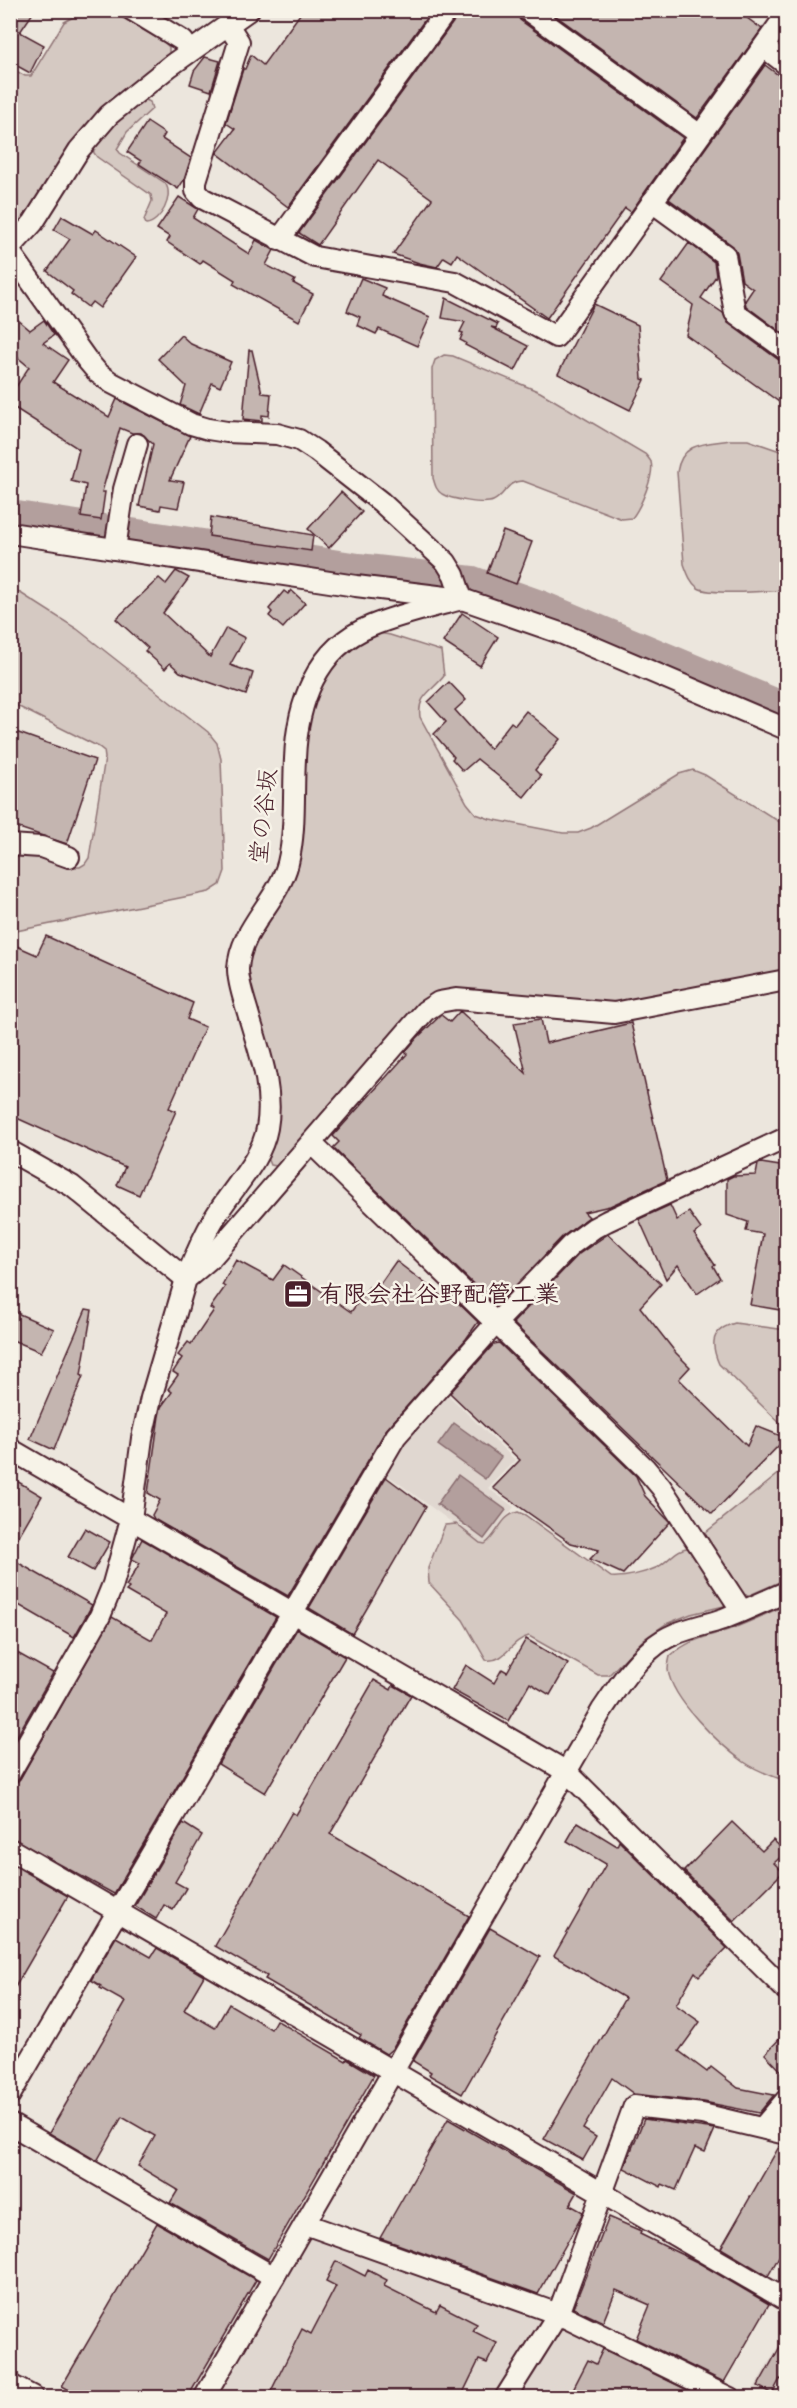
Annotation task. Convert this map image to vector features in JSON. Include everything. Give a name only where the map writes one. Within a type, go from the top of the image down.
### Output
[{"type":"main road","points":[[10,2387],[31,2397]]},
{"type":"street","points":[[132,10],[183,41],[190,51]]},
{"type":"street","points":[[249,10],[190,51],[110,115],[93,132],[33,223],[10,250],[98,373],[112,383],[176,416],[207,429],[278,434],[299,440],[381,502],[446,562],[459,588]]},
{"type":"street","points":[[279,240],[447,10]]},
{"type":"street","points":[[527,10],[700,135]]},
{"type":"street","points":[[228,25],[239,42],[196,182],[196,191],[202,198],[315,257],[455,282],[556,337],[786,15]]},
{"type":"street","points":[[764,47],[786,64]]},
{"type":"street","points":[[652,202],[725,255],[735,313],[786,350]]},
{"type":"street","points":[[115,549],[124,489],[136,444]]},
{"type":"street","points":[[10,533],[356,586],[459,588],[786,729]]},
{"type":"street","name":"堂の谷坂","points":[[10,1773],[100,1616],[113,1584],[131,1519],[142,1438],[151,1398],[186,1279],[200,1243],[215,1216],[259,1153],[267,1130],[270,1106],[268,1082],[241,990],[238,970],[241,950],[249,931],[278,891],[288,864],[292,836],[295,740],[304,697],[323,662],[353,635],[459,588]]},
{"type":"street","points":[[10,845],[41,847],[69,857]]},
{"type":"street","points":[[10,1151],[72,1186],[186,1279],[212,1257],[425,1011],[439,1002],[456,999],[614,1013],[786,980]]},
{"type":"street","points":[[10,2095],[396,1436],[496,1323],[571,1245],[594,1228],[786,1138]]},
{"type":"street","points":[[310,1143],[645,1468],[661,1486],[742,1611]]},
{"type":"street","points":[[12,1454],[131,1519],[567,1772],[786,1990]]},
{"type":"street","points":[[204,2397],[622,1681],[652,1648],[671,1635],[742,1611],[786,1592]]},
{"type":"street","points":[[10,1849],[786,2300]]},
{"type":"street","points":[[763,2127],[786,2100]]},
{"type":"street","points":[[505,2397],[558,2314],[634,2106],[702,2114],[786,2134]]},
{"type":"street","points":[[10,2124],[274,2277]]},
{"type":"street","points":[[305,2224],[558,2314],[730,2397]]},
{"type":"shaded area","points":[[84,11],[111,11],[164,42],[169,47],[169,54],[44,194],[11,237],[11,68],[25,76],[31,76],[64,22]]},
{"type":"shaded area","points":[[144,99],[150,102],[152,109],[127,132],[117,149],[165,183],[168,188],[167,201],[161,214],[146,224],[144,220],[152,201],[151,195],[97,157],[93,147],[115,121]]},
{"type":"shaded area","points":[[444,355],[453,356],[540,392],[645,454],[651,462],[651,475],[643,499],[632,518],[622,519],[523,481],[513,483],[497,498],[489,502],[459,499],[440,492],[433,478],[432,369],[435,360]]},
{"type":"shaded area","points":[[730,440],[748,440],[786,453],[786,590],[715,592],[705,590],[695,586],[686,570],[677,472],[680,462],[689,450],[696,446]]},
{"type":"shaded area","points":[[11,587],[77,629],[208,732],[217,743],[221,759],[225,871],[220,885],[209,892],[11,932],[11,852],[53,858],[73,867],[85,864],[89,858],[105,758],[104,751],[99,747],[11,703]]},
{"type":"shaded area","points":[[379,633],[441,651],[444,676],[423,699],[420,717],[467,803],[476,814],[490,819],[563,833],[578,833],[591,828],[679,774],[693,770],[705,775],[786,826],[786,973],[613,1005],[456,992],[283,1163],[277,1166],[270,1165],[267,1158],[246,970],[256,935],[267,919],[303,741],[319,682],[342,653],[369,636]]},
{"type":"shaded area","points":[[735,1323],[786,1330],[786,1429],[719,1364],[714,1350],[715,1338],[721,1329]]},
{"type":"shaded area","points":[[444,1391],[515,1460],[488,1488],[514,1507],[485,1544],[480,1543],[382,1471],[400,1439]]},
{"type":"shaded area","points":[[454,1423],[501,1457],[485,1479],[438,1445]]},
{"type":"shaded area","points":[[786,1468],[786,1579],[750,1595],[741,1595],[704,1538],[705,1533]]},
{"type":"shaded area","points":[[458,1475],[506,1510],[484,1539],[437,1504]]},
{"type":"shaded area","points":[[518,1512],[611,1577],[629,1576],[653,1569],[682,1549],[691,1548],[725,1602],[724,1606],[691,1614],[666,1624],[644,1639],[609,1675],[598,1675],[529,1636],[517,1642],[498,1658],[486,1660],[463,1620],[429,1583],[428,1568],[445,1525],[456,1524],[480,1543],[485,1544],[508,1517]]},
{"type":"shaded area","points":[[786,1605],[786,1781],[749,1765],[710,1733],[678,1695],[668,1670],[670,1656],[683,1646],[741,1625]]},
{"type":"shaded area","points":[[313,2234],[541,2315],[543,2324],[496,2397],[218,2398]]},
{"type":"shaded area","points":[[572,2328],[716,2398],[514,2398],[555,2332]]},
{"type":"shaded area","points":[[786,2332],[786,2397],[749,2397]]},
{"type":"building","points":[[15,10],[35,10],[20,32],[44,45],[30,73],[10,62],[10,17]]},
{"type":"building","points":[[303,10],[432,10],[288,207],[217,153],[235,129],[226,123],[243,69],[251,55],[263,65]]},
{"type":"building","points":[[459,10],[515,10],[520,20],[683,138],[631,212],[625,208],[547,318],[457,254],[452,262],[444,257],[437,267],[393,254],[432,199],[378,160],[318,245],[299,233],[457,17]]},
{"type":"building","points":[[548,10],[736,10],[762,29],[697,118]]},
{"type":"building","points":[[205,57],[220,61],[211,91],[190,84],[194,71]]},
{"type":"building","points":[[765,65],[777,74],[786,76],[786,336],[746,306],[745,301],[753,289],[742,281],[737,253],[733,246],[669,199]]},
{"type":"building","points":[[147,122],[165,134],[162,139],[191,158],[184,180],[178,189],[139,164],[141,161],[127,152]]},
{"type":"building","points":[[179,197],[198,209],[193,218],[249,254],[256,240],[274,250],[266,265],[295,280],[293,283],[313,294],[299,321],[233,284],[235,280],[203,260],[200,264],[167,242],[170,237],[157,229]]},
{"type":"building","points":[[62,216],[93,234],[96,230],[136,257],[100,308],[92,302],[88,307],[71,294],[73,291],[47,271],[70,239],[54,230]]},
{"type":"building","points":[[689,243],[714,262],[716,276],[701,298],[723,313],[728,323],[779,360],[786,362],[786,407],[686,335],[693,305],[661,282]]},
{"type":"building","points":[[361,278],[385,288],[382,296],[430,317],[417,346],[379,329],[376,334],[357,325],[360,317],[347,311]]},
{"type":"building","points":[[446,298],[498,324],[496,328],[491,327],[528,346],[515,371],[465,345],[466,343],[460,340],[463,333],[460,332],[465,322],[442,318]]},
{"type":"building","points":[[594,304],[638,325],[642,379],[645,380],[630,410],[558,374]]},
{"type":"building","points":[[10,313],[30,330],[44,320],[54,335],[43,343],[68,360],[53,382],[109,417],[117,399],[190,436],[170,480],[184,482],[178,508],[161,505],[160,510],[139,506],[153,444],[141,433],[132,433],[120,428],[102,492],[105,492],[101,520],[81,517],[86,485],[71,481],[79,449],[10,405],[10,396],[29,367],[10,351]]},
{"type":"building","points":[[181,335],[191,344],[231,362],[220,387],[212,383],[199,414],[180,405],[186,386],[158,359]]},
{"type":"building","points":[[249,350],[252,350],[262,393],[271,394],[269,416],[262,415],[262,421],[243,419]]},
{"type":"building","points":[[341,492],[362,512],[329,548],[308,529]]},
{"type":"building","points":[[211,517],[313,535],[311,551],[209,536]]},
{"type":"building","points":[[503,531],[532,542],[516,584],[487,573]]},
{"type":"building","points":[[176,571],[189,578],[163,613],[210,657],[226,628],[245,638],[230,665],[253,673],[246,695],[180,672],[170,663],[165,669],[145,651],[148,648],[116,619],[159,578],[166,584]]},
{"type":"building","points":[[291,590],[305,603],[283,628],[269,616],[272,612],[269,609],[284,591],[288,594]]},
{"type":"building","points":[[462,613],[498,637],[480,666],[443,642]]},
{"type":"building","points":[[449,682],[466,700],[455,710],[490,749],[511,722],[515,725],[526,711],[560,739],[535,770],[541,776],[524,797],[477,759],[463,771],[434,734],[446,722],[428,702]]},
{"type":"building","points":[[10,730],[95,760],[67,844],[10,825]]},
{"type":"building","points":[[46,936],[193,1003],[187,1019],[205,1027],[169,1108],[176,1111],[139,1195],[117,1185],[125,1167],[10,1115],[10,943],[37,955]]},
{"type":"building","points":[[460,1011],[526,1073],[514,1023],[541,1019],[546,1043],[631,1023],[667,1180],[610,1206],[584,1212],[589,1217],[562,1237],[496,1306],[333,1148],[339,1142],[333,1136],[407,1054],[405,1052],[417,1038],[441,1015],[450,1022]]},
{"type":"building","points":[[758,1164],[786,1167],[786,1311],[750,1305],[763,1234],[746,1231],[748,1222],[727,1215],[727,1179],[733,1176],[756,1175]]},
{"type":"building","points":[[670,1205],[677,1220],[689,1212],[701,1229],[694,1234],[715,1265],[713,1266],[720,1278],[697,1294],[678,1265],[666,1279],[639,1219]]},
{"type":"building","points":[[608,1234],[661,1284],[640,1307],[690,1367],[679,1379],[747,1446],[756,1426],[786,1438],[712,1514],[513,1323],[579,1254]]},
{"type":"building","points":[[236,1260],[273,1280],[284,1265],[351,1312],[369,1287],[375,1291],[396,1261],[444,1298],[448,1293],[478,1322],[466,1339],[386,1430],[288,1596],[154,1519],[152,1515],[160,1500],[148,1493],[159,1416],[161,1407],[172,1392],[168,1389],[178,1375],[173,1372],[182,1358],[178,1355],[188,1342],[191,1344],[214,1310],[210,1308],[225,1287],[222,1285]]},
{"type":"building","points":[[86,1309],[92,1310],[81,1375],[83,1376],[54,1450],[30,1439]]},
{"type":"building","points":[[10,1310],[54,1329],[41,1352],[10,1339]]},
{"type":"building","points":[[499,1343],[636,1476],[645,1496],[670,1522],[623,1574],[590,1559],[599,1550],[571,1543],[493,1488],[520,1460],[450,1393],[494,1344]]},
{"type":"building","points":[[10,1477],[42,1496],[10,1551]]},
{"type":"building","points":[[386,1477],[426,1507],[352,1634],[309,1608]]},
{"type":"building","points":[[85,1528],[110,1542],[93,1571],[68,1557]]},
{"type":"building","points":[[142,1539],[276,1617],[114,1894],[10,1837],[10,1785],[20,1779],[112,1617],[152,1640],[166,1614],[126,1591],[129,1588],[126,1586],[140,1563],[132,1559]]},
{"type":"building","points":[[10,1558],[92,1605],[74,1637],[10,1600]]},
{"type":"building","points":[[297,1629],[345,1657],[265,1793],[218,1764]]},
{"type":"building","points":[[526,1639],[568,1664],[550,1695],[530,1683],[508,1721],[452,1690],[466,1665],[494,1683],[502,1669],[507,1672]]},
{"type":"building","points":[[10,1649],[53,1673],[10,1748]]},
{"type":"building","points":[[374,1680],[391,1690],[393,1685],[411,1695],[330,1834],[469,1916],[392,2049],[386,2054],[359,2038],[361,2035],[265,1979],[267,1976],[215,1946],[292,1812],[296,1815]]},
{"type":"building","points":[[578,1822],[617,1846],[619,1841],[727,1948],[699,1976],[695,1972],[676,2005],[700,2022],[679,2051],[707,2072],[711,2067],[738,2088],[774,2095],[759,2113],[704,2102],[634,2094],[612,2078],[583,2129],[596,2137],[583,2160],[544,2139],[625,1998],[554,1956],[606,1864],[567,1841]]},
{"type":"building","points":[[732,1822],[762,1851],[773,1840],[786,1852],[774,1863],[783,1872],[734,1921],[684,1871]]},
{"type":"building","points":[[183,1823],[202,1835],[175,1882],[186,1888],[173,1910],[164,1905],[156,1919],[135,1906]]},
{"type":"building","points":[[10,1863],[68,1896],[10,1996]]},
{"type":"building","points":[[490,1928],[540,1957],[462,2094],[429,2075],[431,2072],[413,2061]]},
{"type":"building","points":[[116,1937],[151,1957],[157,1948],[204,1976],[184,2010],[215,2028],[229,2004],[271,2029],[276,2020],[374,2075],[268,2259],[170,2203],[178,2190],[138,2166],[155,2136],[122,2117],[97,2161],[49,2133],[125,2002],[100,1988],[101,1986],[91,1980]]},
{"type":"building","points":[[786,2032],[786,2076],[765,2054]]},
{"type":"building","points":[[448,2119],[577,2193],[570,2205],[583,2212],[538,2294],[380,2238]]},
{"type":"building","points":[[644,2119],[715,2129],[705,2152],[695,2148],[676,2190],[662,2184],[661,2187],[624,2168]]},
{"type":"building","points":[[780,2145],[786,2146],[786,2244],[768,2276],[721,2248]]},
{"type":"building","points":[[609,2217],[641,2231],[640,2234],[699,2263],[769,2304],[724,2382],[636,2339],[650,2305],[616,2290],[603,2322],[573,2308]]},
{"type":"building","points":[[157,2223],[256,2280],[188,2397],[82,2397],[62,2386]]},
{"type":"building","points":[[336,2261],[365,2276],[368,2270],[387,2280],[384,2286],[436,2312],[440,2305],[477,2324],[473,2331],[497,2343],[487,2363],[479,2360],[461,2397],[268,2397],[302,2329],[311,2334],[336,2286],[326,2281]]},
{"type":"building","points":[[786,2336],[786,2382],[780,2379],[772,2394],[758,2386]]},
{"type":"building","points":[[603,2349],[702,2397],[569,2397],[588,2360],[596,2364]]},
{"type":"waterway","points":[[10,518],[103,532]]},
{"type":"waterway","points":[[131,536],[358,571],[472,584],[542,609],[786,711]]},
{"type":"place","name":"有限会社谷野配管工業","points":[[298,1294]]}]
